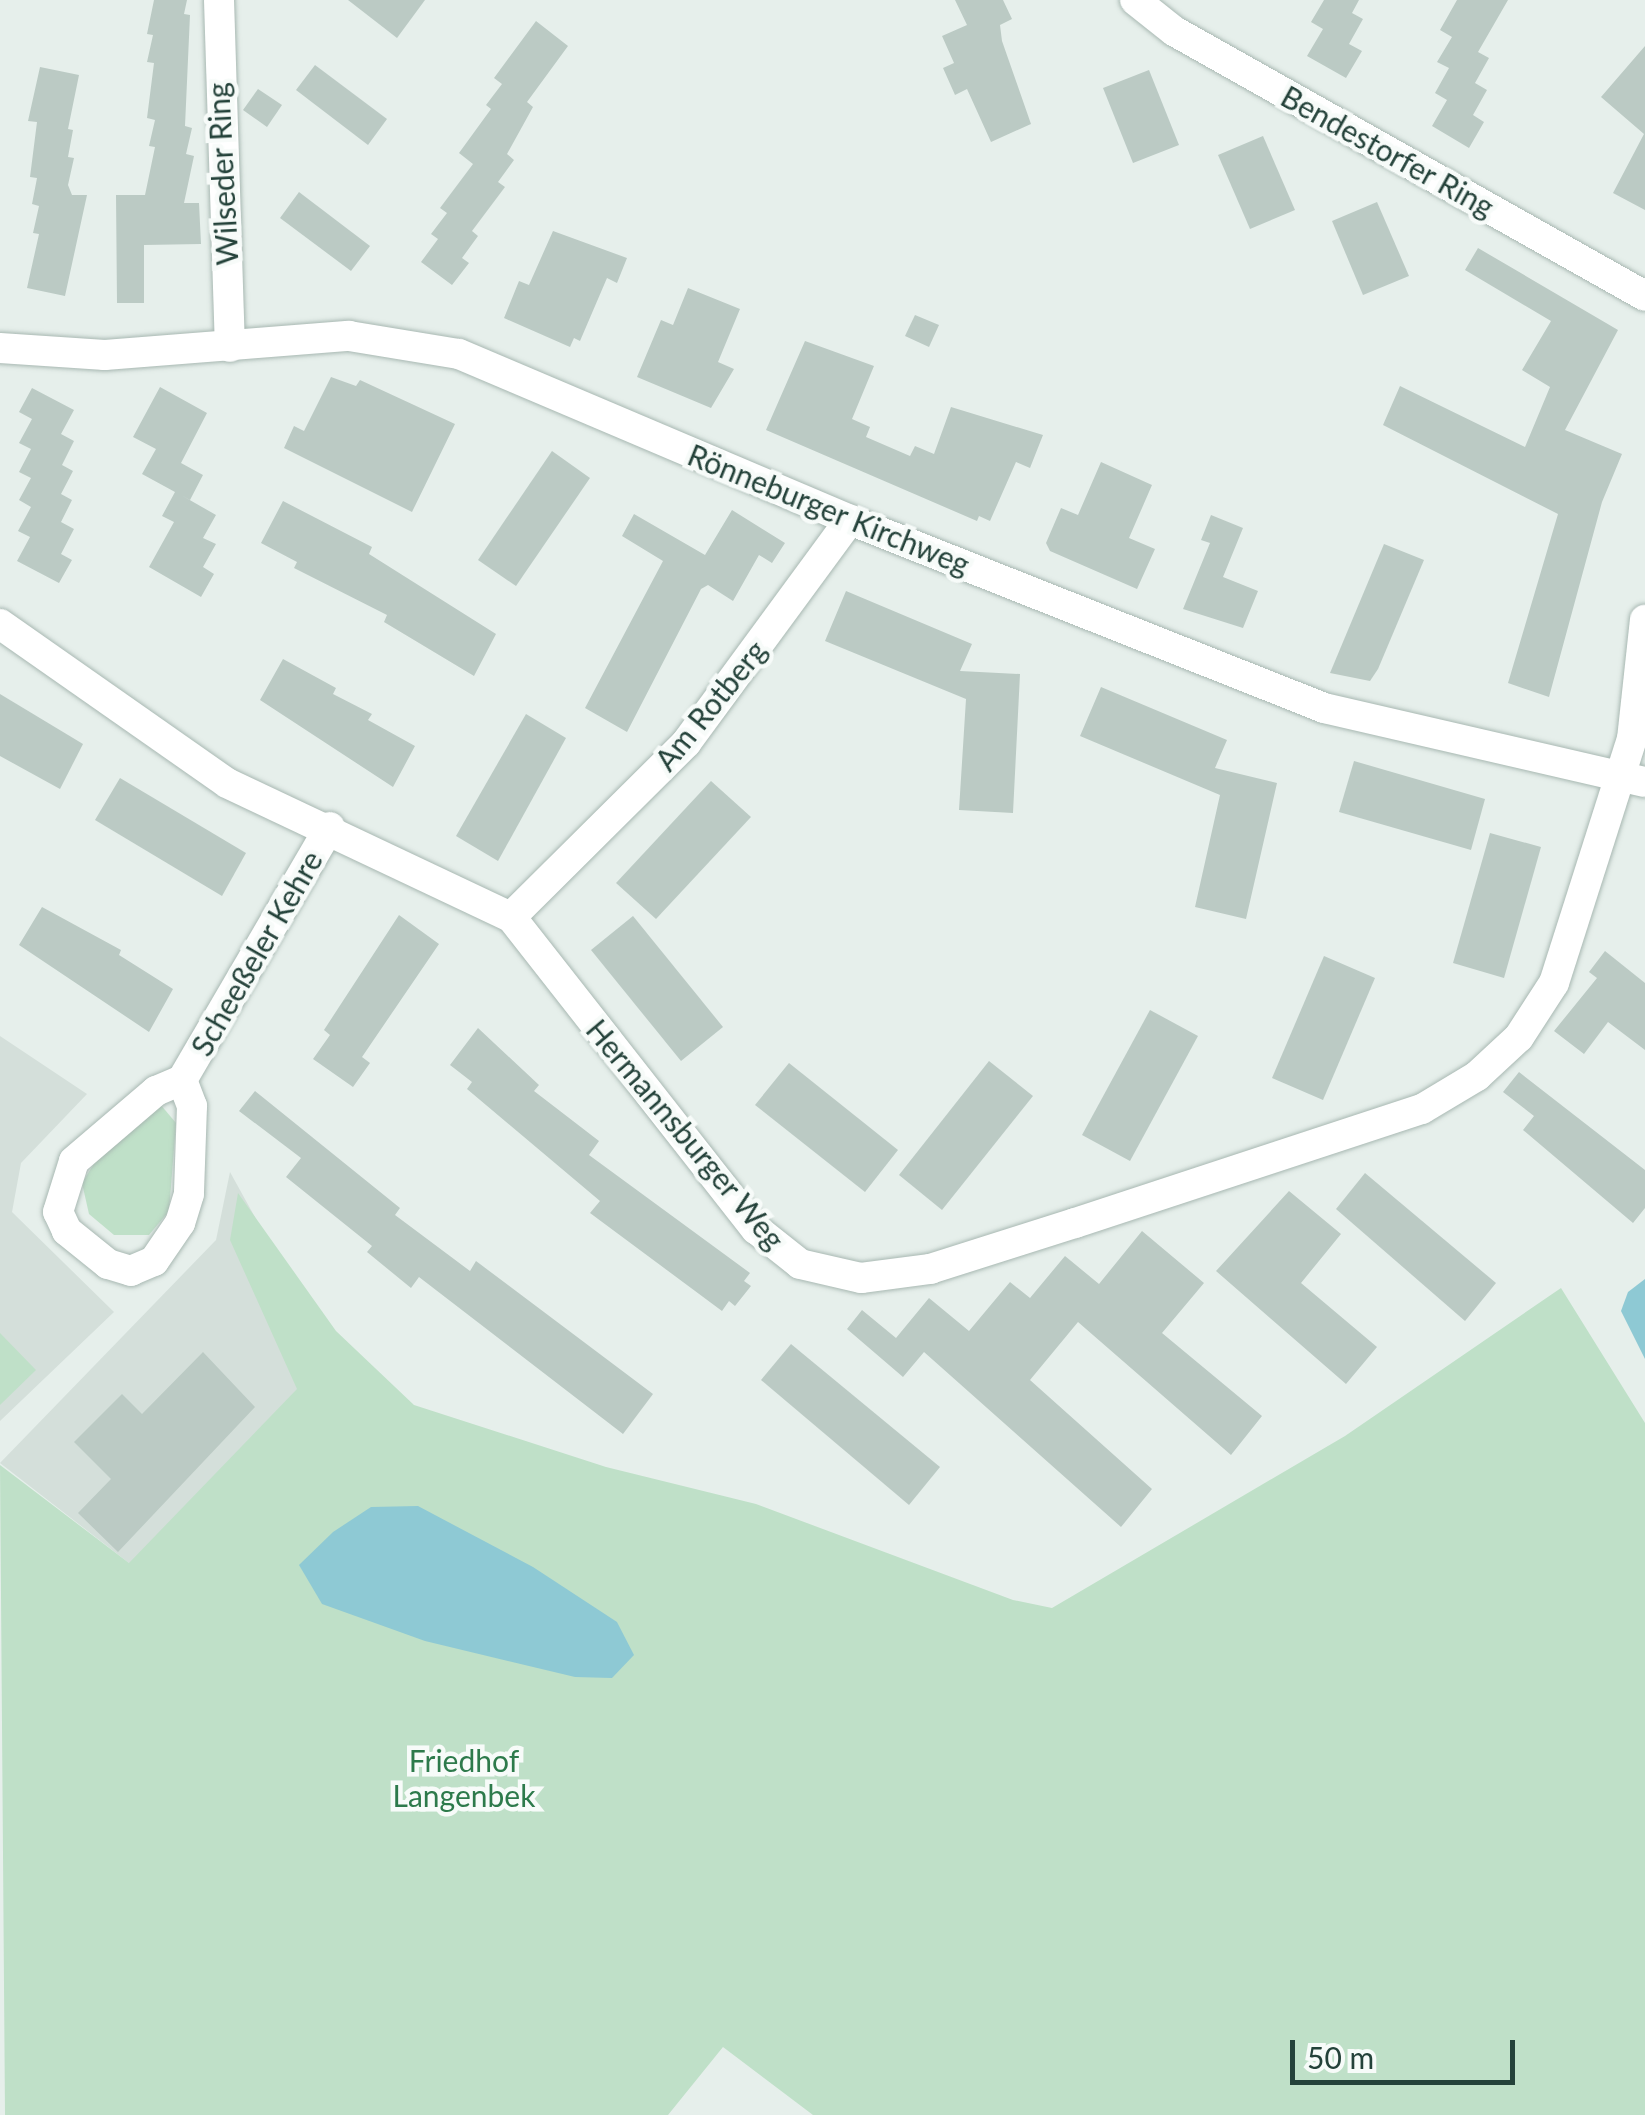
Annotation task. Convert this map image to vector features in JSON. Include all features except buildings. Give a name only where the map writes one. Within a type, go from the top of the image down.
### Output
[{"type":"street","name":"Wilseder Ring","points":[[220,0],[230,347]]},
{"type":"street","name":"Bendestorfer Ring","points":[[1135,0],[1174,31],[1645,296]]},
{"type":"street","name":"Rönneburger Kirchweg","points":[[0,348],[105,355],[348,336],[459,354],[850,520],[1324,708],[1634,778]]},
{"type":"street","name":"Am Rotberg","points":[[511,917],[686,743],[850,520]]},
{"type":"street","name":"Hermannsburger Weg","points":[[0,624],[227,783],[330,827],[511,917],[780,1251],[843,1277],[899,1274],[1241,1168],[1422,1108],[1457,1090],[1520,1037],[1546,1000],[1634,778],[1645,620]]},
{"type":"street","name":"Scheeßeler Kehre","points":[[182,1080],[192,1106],[189,1194],[180,1223],[154,1261],[132,1271],[108,1264],[67,1231],[58,1212],[64,1184],[88,1143],[182,1080],[330,827]]},
{"type":"shaded area","points":[[0,1036],[87,1094],[21,1163],[12,1212],[114,1312],[0,1421]]},
{"type":"shaded area","points":[[230,1172],[345,1380],[147,1577],[0,1463],[216,1240]]},
{"type":"green space","points":[[160,1104],[176,1123],[169,1211],[149,1235],[114,1235],[89,1214],[82,1183],[100,1154]]},
{"type":"green space","name":"Friedhof Langenbek","points":[[238,1193],[336,1331],[414,1405],[606,1467],[756,1504],[1013,1600],[1052,1608],[1345,1436],[1561,1288],[1645,1423],[1645,2115],[813,2115],[723,2047],[668,2115],[5,2115],[0,1465],[129,1563],[297,1389],[230,1240]]},
{"type":"green space","points":[[0,1333],[36,1370],[0,1405]]},
{"type":"water","points":[[1645,1279],[1645,1359],[1621,1311],[1628,1292]]},
{"type":"water","points":[[418,1506],[533,1567],[617,1622],[634,1655],[612,1678],[575,1677],[425,1641],[322,1604],[299,1565],[333,1532],[371,1507]]}]
